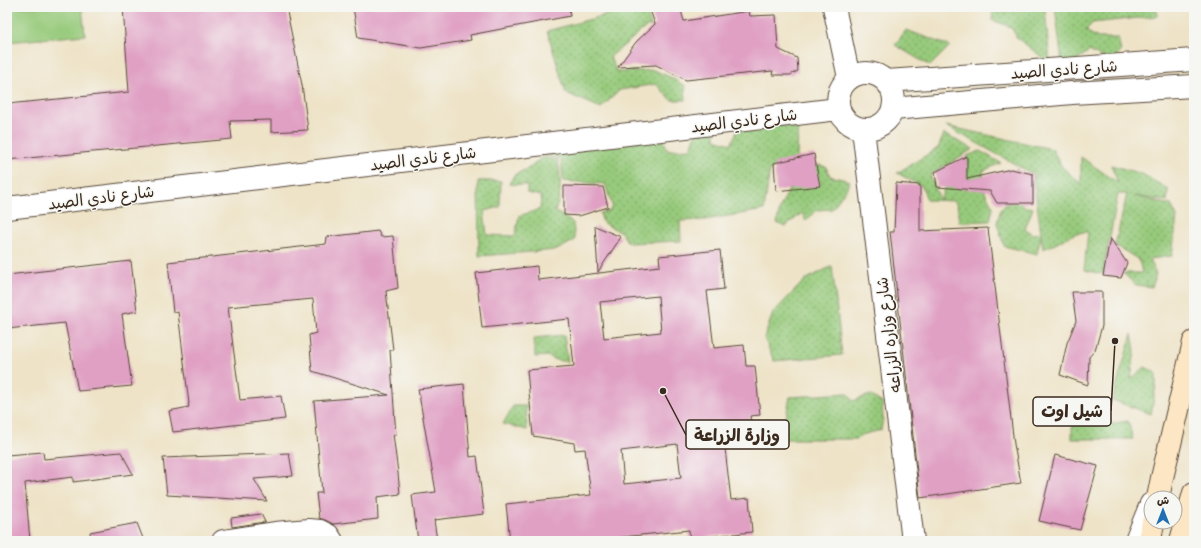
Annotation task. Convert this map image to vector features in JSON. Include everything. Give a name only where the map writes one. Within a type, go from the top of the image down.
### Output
[{"type":"main road","points":[[1160,488],[1194,342]]},
{"type":"main road","points":[[1181,541],[1194,493]]},
{"type":"main road","points":[[1150,541],[1152,530]]},
{"type":"street","points":[[834,7],[849,78]]},
{"type":"street","name":"شارع نادي الصيد","points":[[886,81],[1194,60]]},
{"type":"street","points":[[1069,68],[1072,94]]},
{"type":"street","points":[[868,73],[880,76],[886,81],[892,89],[894,99],[890,116],[885,122],[871,129],[863,129],[857,128],[845,121],[838,109],[837,100],[843,84],[849,78],[856,74],[868,73]]},
{"type":"street","name":"شارع نادي الصيد","points":[[893,108],[1194,86]]},
{"type":"street","name":"شارع نادي الصيد","points":[[7,208],[838,109]]},
{"type":"street","name":"شارع وزاره الزراعه","points":[[863,129],[913,541]]},
{"type":"street","points":[[1136,541],[1143,524]]},
{"type":"street","points":[[223,541],[275,533],[308,530],[320,531],[328,536],[332,541]]},
{"type":"green space","points":[[7,7],[82,7],[85,35],[7,42]]},
{"type":"green space","points":[[635,7],[645,7],[651,26],[646,27],[610,57],[617,72],[654,70],[685,86],[686,100],[671,100],[656,84],[620,90],[601,108],[566,93],[547,31]]},
{"type":"green space","points":[[1038,7],[1045,9],[1050,63],[1017,38],[1011,27],[992,20],[993,8]]},
{"type":"green space","points":[[1055,7],[1157,7],[1157,16],[1092,23],[1086,31],[1098,38],[1118,38],[1121,52],[1113,58],[1101,57],[1089,51],[1072,64],[1062,63]]},
{"type":"green space","points":[[906,30],[950,46],[930,66],[895,45]]},
{"type":"green space","points":[[776,124],[798,129],[797,160],[770,169],[764,210],[704,220],[680,221],[681,241],[628,243],[621,232],[603,223],[600,213],[610,211],[612,205],[605,184],[563,181],[561,159],[543,154],[663,137],[667,150],[691,149],[696,133],[715,130],[715,139],[731,144],[739,128]]},
{"type":"green space","points":[[946,126],[1052,149],[1062,167],[1081,184],[1081,157],[1118,183],[1111,165],[1142,174],[1168,189],[1167,201],[1135,196],[1171,205],[1177,217],[1172,256],[1150,259],[1156,274],[1152,287],[1136,285],[1123,273],[1142,273],[1139,260],[1115,245],[1127,194],[1118,194],[1103,274],[1084,270],[1088,232],[1076,233],[1043,249],[1041,235],[1037,254],[1004,246],[997,223],[1001,208],[1010,202],[1017,168],[1022,206],[1033,208],[1025,229],[1032,234],[1041,233],[1033,174]]},
{"type":"green space","points":[[944,134],[973,149],[930,175],[940,200],[945,187],[967,189],[967,156],[980,151],[1001,163],[983,171],[985,192],[993,207],[990,221],[959,222],[958,209],[955,201],[927,200],[922,186],[897,173],[938,148]]},
{"type":"green space","points":[[542,157],[558,160],[560,192],[555,211],[573,223],[575,240],[557,250],[479,256],[478,181],[501,181],[500,207],[484,211],[487,235],[515,236],[519,216],[540,209],[541,196],[527,193],[527,185],[509,184],[514,175],[531,167]]},
{"type":"green space","points":[[820,165],[826,167],[830,176],[850,181],[845,191],[832,209],[817,210],[806,221],[802,213],[785,227],[777,223],[780,208],[794,179],[809,168]]},
{"type":"green space","points":[[832,266],[842,355],[774,361],[764,338],[773,313],[805,280]]},
{"type":"green space","points":[[1132,334],[1135,350],[1131,379],[1145,367],[1156,373],[1156,385],[1151,414],[1112,400]]},
{"type":"green space","points":[[564,335],[568,362],[556,360],[548,356],[535,357],[534,338]]},
{"type":"green space","points":[[847,393],[853,401],[870,395],[882,403],[883,418],[881,430],[861,435],[857,439],[783,439],[790,397]]},
{"type":"green space","points":[[513,406],[526,406],[527,430],[503,424]]},
{"type":"green space","points":[[1128,421],[1133,439],[1072,439],[1072,426],[1103,425]]},
{"type":"building","points":[[123,7],[286,7],[302,85],[308,130],[271,132],[271,120],[230,121],[232,139],[7,160],[7,104],[129,92]]},
{"type":"building","points":[[353,7],[569,7],[570,16],[470,35],[471,40],[421,48],[358,38]]},
{"type":"building","points":[[649,7],[680,7],[684,21],[749,11],[750,16],[776,15],[778,49],[797,58],[798,71],[790,75],[772,75],[773,71],[686,80],[656,65],[618,67],[636,42],[655,24]]},
{"type":"building","points":[[814,154],[820,186],[776,191],[774,163]]},
{"type":"building","points":[[967,156],[967,179],[1011,169],[1033,174],[1033,203],[997,203],[990,191],[937,187],[935,172]]},
{"type":"building","points":[[896,183],[920,185],[920,231],[988,228],[1014,444],[1021,483],[920,498],[890,232],[894,232]]},
{"type":"building","points":[[564,186],[603,187],[608,207],[579,216],[564,215]]},
{"type":"building","points":[[595,226],[621,237],[598,272]]},
{"type":"building","points":[[378,231],[381,237],[393,236],[398,288],[386,291],[393,350],[390,350],[396,436],[393,434],[400,494],[377,497],[378,519],[333,524],[319,518],[316,493],[322,493],[314,401],[389,395],[312,371],[309,335],[316,333],[313,299],[228,307],[240,400],[281,396],[285,419],[173,432],[169,411],[189,407],[189,404],[178,312],[173,313],[168,262],[326,244],[327,237]]},
{"type":"building","points":[[1110,238],[1127,263],[1121,278],[1103,276]]},
{"type":"building","points":[[720,250],[724,289],[707,291],[714,348],[744,345],[746,366],[755,366],[760,415],[750,416],[753,437],[724,440],[731,500],[749,498],[752,532],[690,539],[689,530],[584,541],[510,541],[506,504],[591,495],[585,449],[575,450],[574,443],[533,436],[527,370],[574,366],[569,319],[482,328],[476,273],[537,266],[538,280],[660,266],[659,256]],"holes":[[[658,296],[661,332],[604,338],[600,302]],[[677,444],[681,478],[624,484],[621,451]]]},
{"type":"building","points":[[131,261],[137,311],[122,314],[132,386],[78,391],[65,323],[7,329],[7,275]]},
{"type":"building","points":[[1072,292],[1102,292],[1102,326],[1095,350],[1089,357],[1088,385],[1060,375],[1067,343],[1076,321]]},
{"type":"building","points":[[464,384],[470,457],[477,456],[484,514],[434,520],[437,541],[418,541],[412,495],[436,492],[418,389]]},
{"type":"building","points":[[43,452],[44,459],[121,452],[133,474],[73,482],[73,477],[25,483],[30,541],[7,541],[7,455]]},
{"type":"building","points":[[289,453],[293,476],[254,479],[267,501],[167,495],[163,458]]},
{"type":"building","points":[[1055,455],[1098,466],[1080,530],[1039,521]]},
{"type":"building","points":[[261,514],[265,522],[232,527],[231,518]]},
{"type":"building","points":[[137,523],[144,541],[91,541],[90,532]]},
{"type":"place","name":"شيل اوت","points":[[1115,341]]},
{"type":"place","name":"وزارة الزراعة","points":[[663,391]]}]
